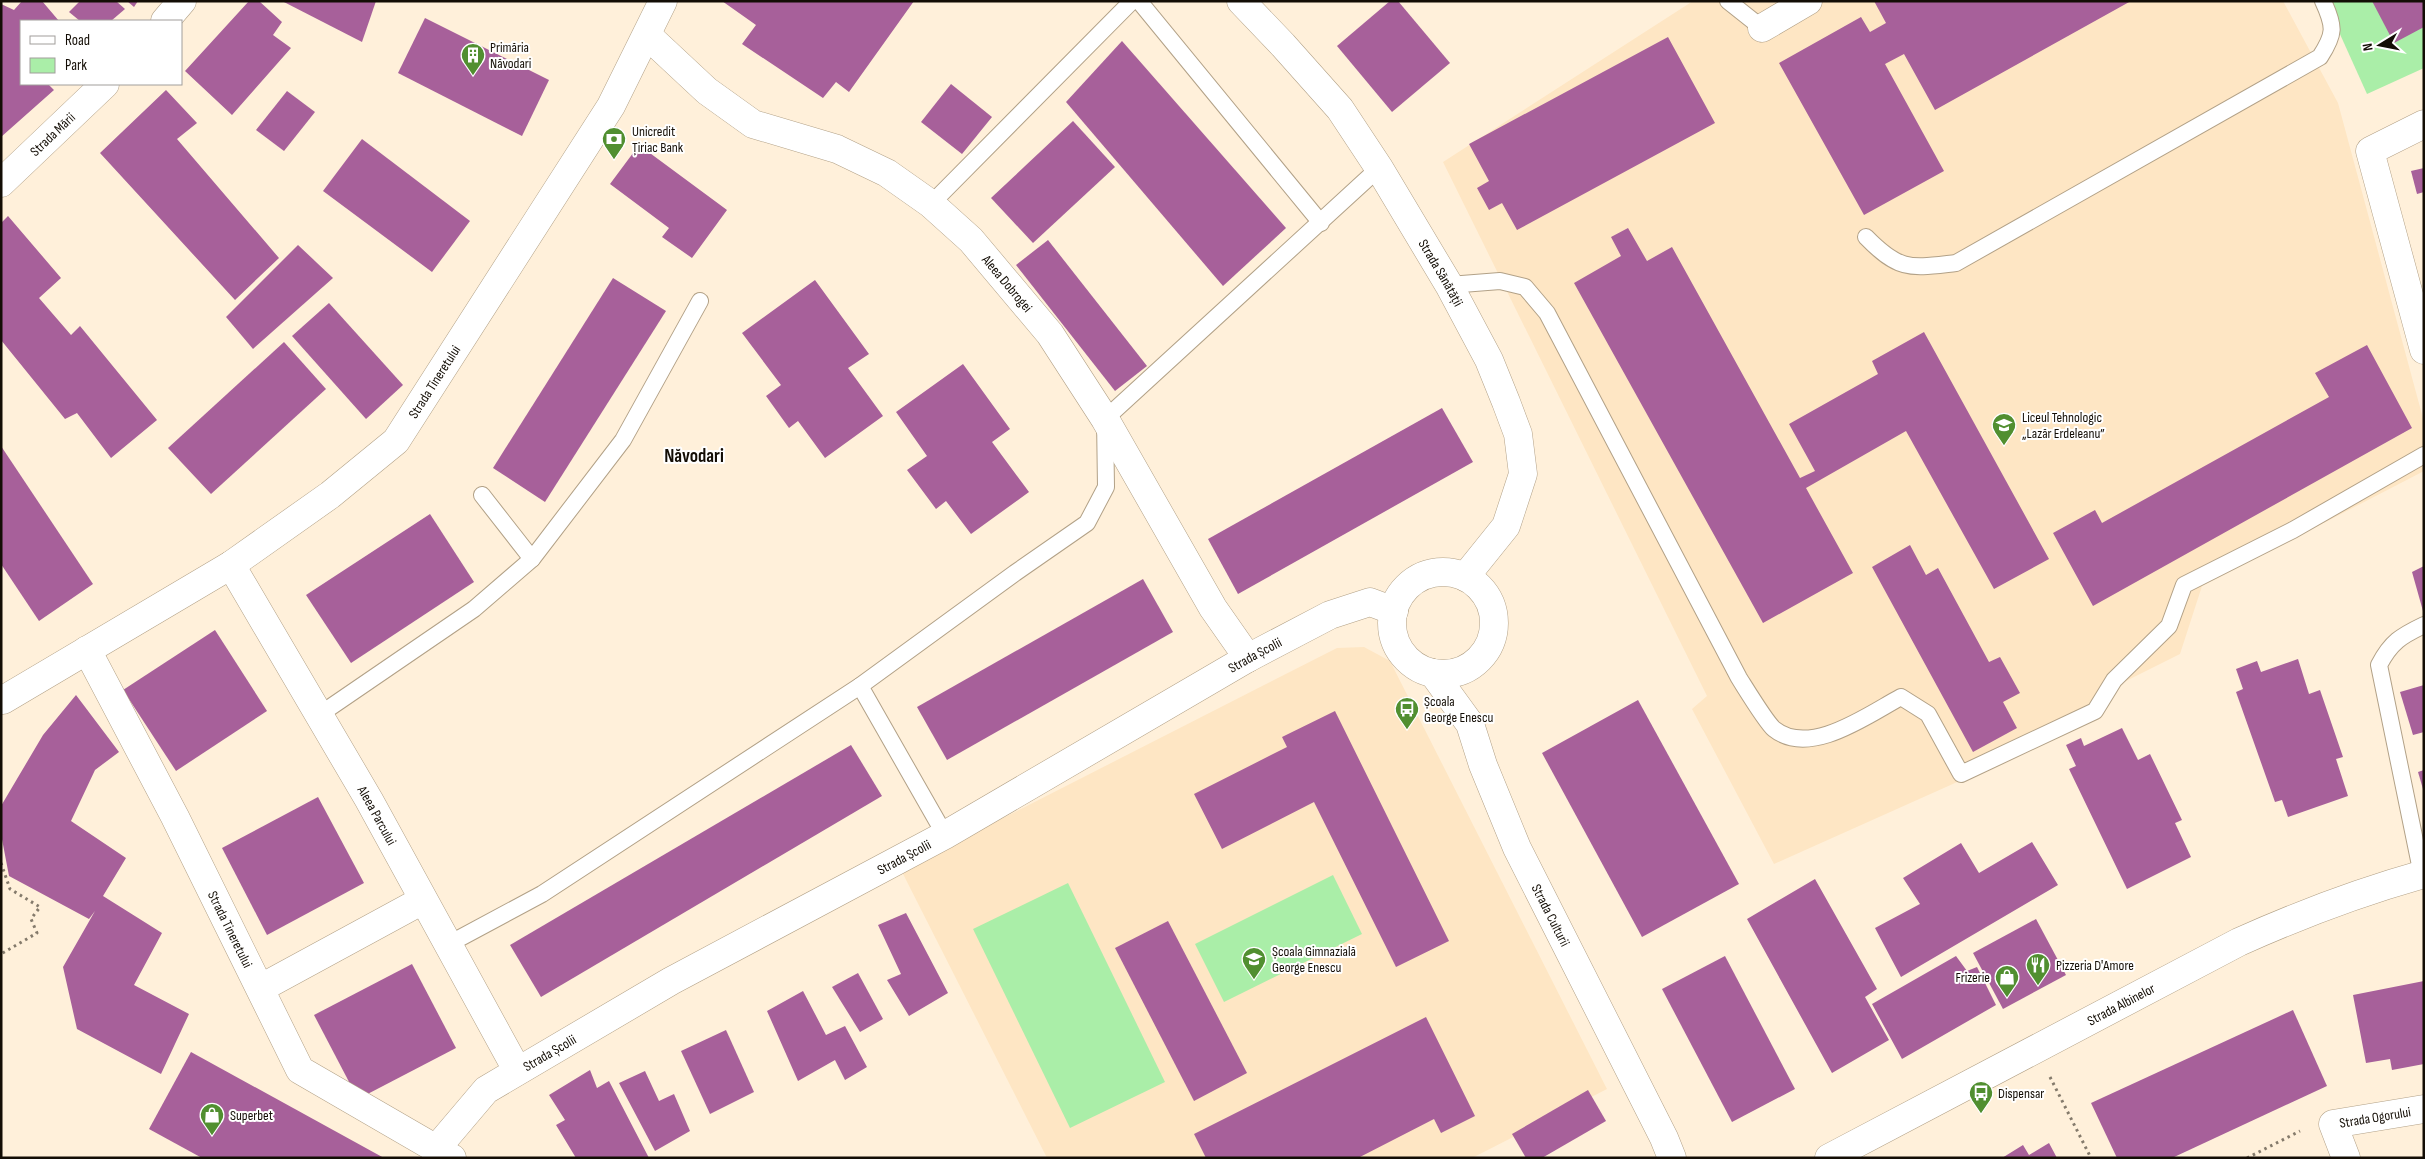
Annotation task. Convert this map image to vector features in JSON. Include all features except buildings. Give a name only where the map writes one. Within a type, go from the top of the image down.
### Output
[{"type":"street","points":[[166,20],[182,1]]},
{"type":"street","name":"Strada Tineretului","points":[[2,700],[231,565],[330,495],[396,441],[611,106],[663,1]]},
{"type":"street","name":"Strada Sănătății","points":[[1241,1],[1340,109],[1379,168],[1449,285],[1489,360],[1506,402],[1518,434],[1523,474],[1506,526],[1466,577]]},
{"type":"street","points":[[1762,28],[1808,1]]},
{"type":"street","name":"Aleea Dobrogei","points":[[647,35],[707,90],[753,124],[837,149],[887,173],[931,204],[971,240],[1050,334],[1105,419],[1213,608],[1248,658]]},
{"type":"street","name":"Strada Mării","points":[[1,183],[104,85]]},
{"type":"street","points":[[2424,124],[2370,152],[2424,350]]},
{"type":"street","name":"Aleea Parcului","points":[[231,565],[369,800],[517,1070]]},
{"type":"street","points":[[1436,572],[1451,572],[1466,577],[1479,586],[1489,599],[1494,615],[1494,631],[1488,647],[1478,660],[1465,669],[1449,673],[1422,669],[1404,655],[1394,634],[1394,611],[1400,597],[1409,585],[1422,576],[1436,572]]},
{"type":"street","name":"Strada Școlii","points":[[444,1153],[486,1090],[679,976],[945,834],[1248,658],[1330,615],[1370,602],[1394,611]]},
{"type":"street","name":"Strada Tineretului","points":[[87,650],[261,988],[300,1070],[444,1153]]},
{"type":"street","name":"Strada Culturii","points":[[1433,672],[1470,724],[1483,764],[1517,848],[1664,1138],[1672,1158]]},
{"type":"street","name":"Strada Albinelor","points":[[1829,1158],[2230,946],[2299,915],[2378,887],[2423,875]]},
{"type":"street","points":[[261,988],[423,900]]},
{"type":"street","name":"Strada Ogorului","points":[[2346,1158],[2332,1124],[2424,1109]]},
{"type":"lane","points":[[931,204],[1132,1]]},
{"type":"lane","points":[[1139,1],[1322,223]]},
{"type":"lane","points":[[1728,1],[1762,28]]},
{"type":"lane","points":[[1866,237],[1885,256],[1914,268],[1956,264],[2320,57],[2332,38],[2330,16],[2323,1]]},
{"type":"lane","points":[[447,945],[542,894],[860,686],[1087,523],[1106,487],[1105,419],[1322,223],[1379,168]]},
{"type":"lane","points":[[1449,285],[1500,281],[1525,287],[1547,314],[1739,678],[1774,729],[1797,739],[1832,735],[1901,697],[1928,714],[1961,774],[2095,711],[2114,680],[2169,626],[2184,585],[2293,530],[2424,455]]},
{"type":"lane","points":[[320,715],[474,609],[532,559],[623,440],[700,301]]},
{"type":"lane","points":[[482,495],[532,559]]},
{"type":"lane","points":[[2423,875],[2379,665],[2388,648],[2403,634],[2424,625]]},
{"type":"lane","points":[[860,686],[945,834]]},
{"type":"path","points":[[1,863],[10,889],[40,907],[31,919],[37,933],[1,954]]},
{"type":"path","points":[[2035,1048],[2091,1158]]},
{"type":"path","points":[[2247,1158],[2303,1130],[2332,1124]]},
{"type":"shaded area","name":"Liceul Tehnologic „Lazăr Erdeleanu”","points":[[1693,1],[2283,1],[2338,103],[2424,422],[2424,471],[2202,586],[2180,654],[2108,690],[2098,719],[1774,864],[1692,709],[1707,696],[1443,162]]},
{"type":"shaded area","name":"Școala Gimnazială George Enescu","points":[[1364,647],[1390,661],[1607,1089],[1472,1158],[1047,1158],[901,870],[1337,648]]},
{"type":"green space","points":[[2325,1],[2424,1],[2424,68],[2367,94]]},
{"type":"green space","points":[[1333,875],[1362,934],[1224,1002],[1195,944]]},
{"type":"green space","points":[[1068,883],[1165,1082],[1070,1128],[973,929]]},
{"type":"place","name":"Primăria Năvodari","points":[[473,76]]},
{"type":"place","name":"Unicredit Țiriac Bank","points":[[614,160]]},
{"type":"place","name":"Liceul Tehnologic „Lazăr Erdeleanu”","points":[[2004,446]]},
{"type":"place","name":"Școala George Enescu","points":[[1407,730]]},
{"type":"place","name":"Școala Gimnazială George Enescu","points":[[1254,980]]},
{"type":"place","name":"Pizzeria D'Amore","points":[[2038,986]]},
{"type":"place","name":"Frizerie","points":[[2007,998]]},
{"type":"place","name":"Dispensar","points":[[1981,1114]]},
{"type":"place","name":"Superbet","points":[[212,1136]]},
{"type":"district","name":"Năvodari","points":[[694,455]]}]
